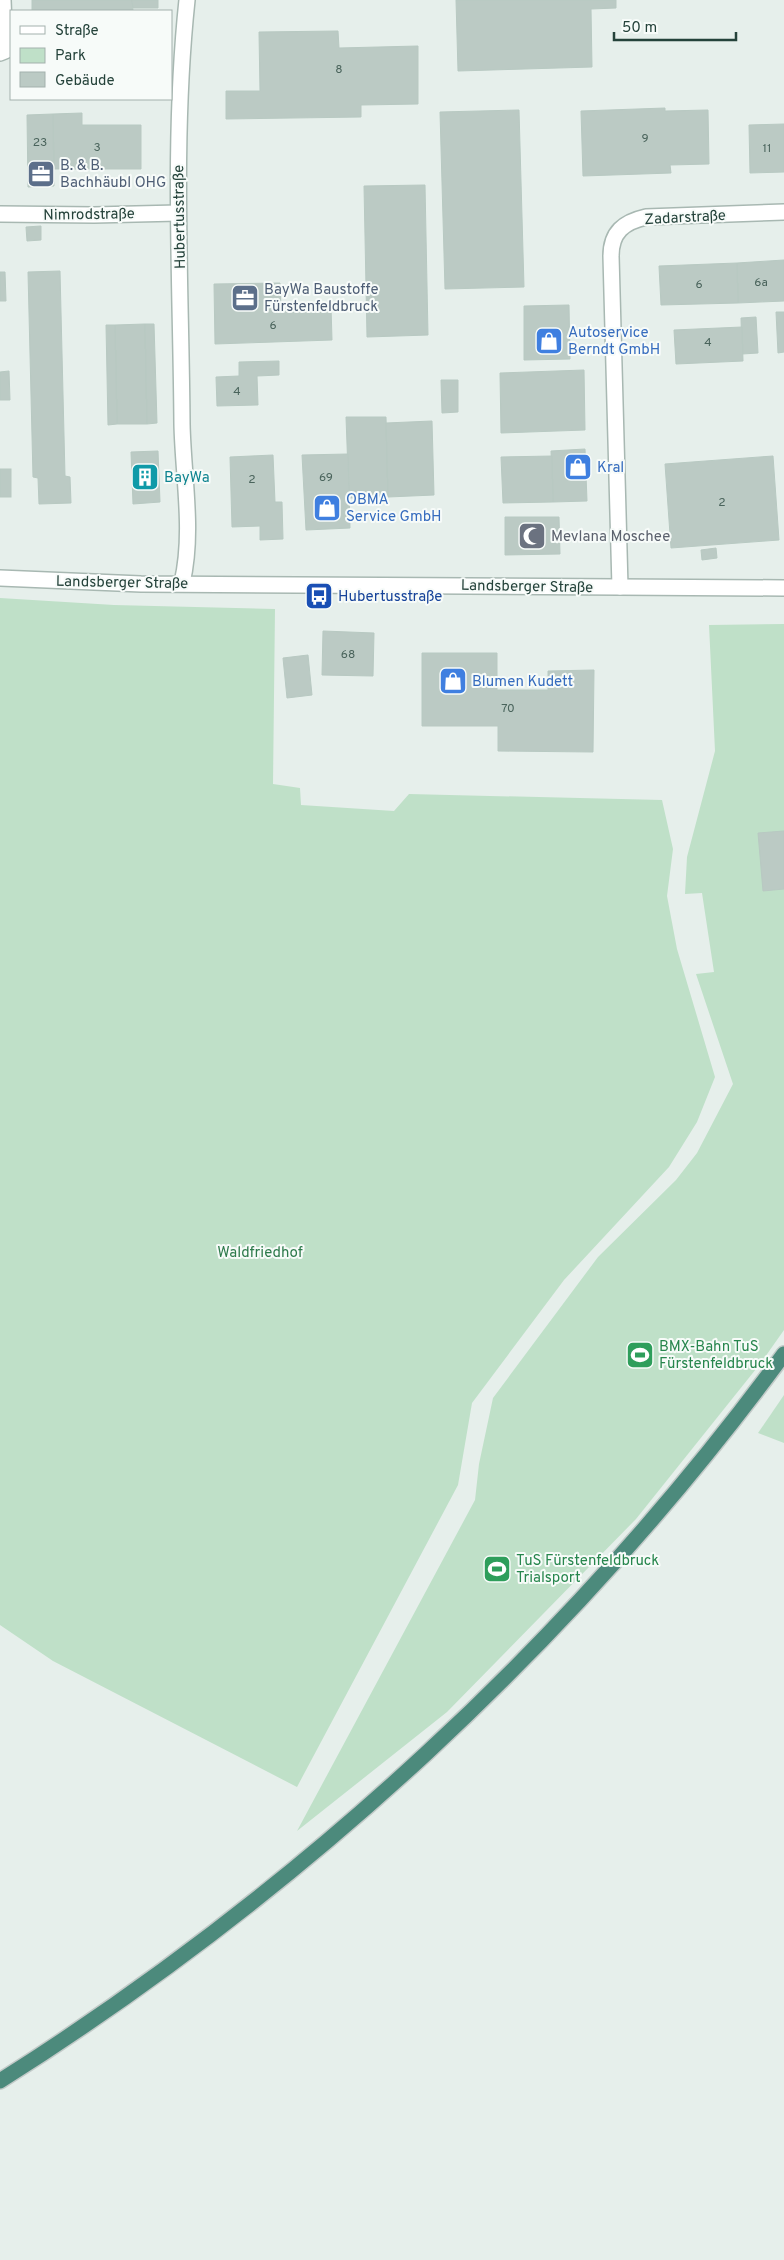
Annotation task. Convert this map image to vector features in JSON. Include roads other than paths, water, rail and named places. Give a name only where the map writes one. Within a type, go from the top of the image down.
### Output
[{"type":"highway","points":[[0,2081],[95,2019],[272,1887],[356,1816],[462,1719],[551,1631],[661,1508],[784,1354]]},
{"type":"street","points":[[0,53],[5,51],[3,0]]},
{"type":"street","name":"Hubertusstraße","points":[[182,583],[188,559],[182,438],[178,213],[182,52],[187,0]]},
{"type":"street","name":"Zadarstraße","points":[[620,587],[611,256],[614,239],[622,226],[646,216],[784,212]]},
{"type":"street","name":"Nimrodstraße","points":[[0,214],[94,215],[178,213]]},
{"type":"street","name":"Landsberger Straße","points":[[0,578],[141,584],[784,588]]},
{"type":"place","name":"B. & B. Bachhäubl OHG","points":[[41,174]]},
{"type":"place","name":"BayWa Baustoffe Fürstenfeldbruck","points":[[245,298]]},
{"type":"place","name":"Autoservice Berndt GmbH","points":[[549,341]]},
{"type":"place","name":"Kral","points":[[578,467]]},
{"type":"place","name":"BayWa","points":[[145,477]]},
{"type":"place","name":"OBMA Service GmbH","points":[[327,508]]},
{"type":"place","name":"Mevlana Moschee","points":[[532,536]]},
{"type":"place","name":"Hubertusstraße","points":[[319,596]]},
{"type":"place","name":"Blumen Kudett","points":[[453,681]]},
{"type":"place","name":"BMX-Bahn TuS Fürstenfeldbruck","points":[[640,1355]]},
{"type":"place","name":"TuS Fürstenfeldbruck Trialsport","points":[[497,1569]]},
{"type":"park label","name":"Waldfriedhof","points":[[260,1252]]}]
